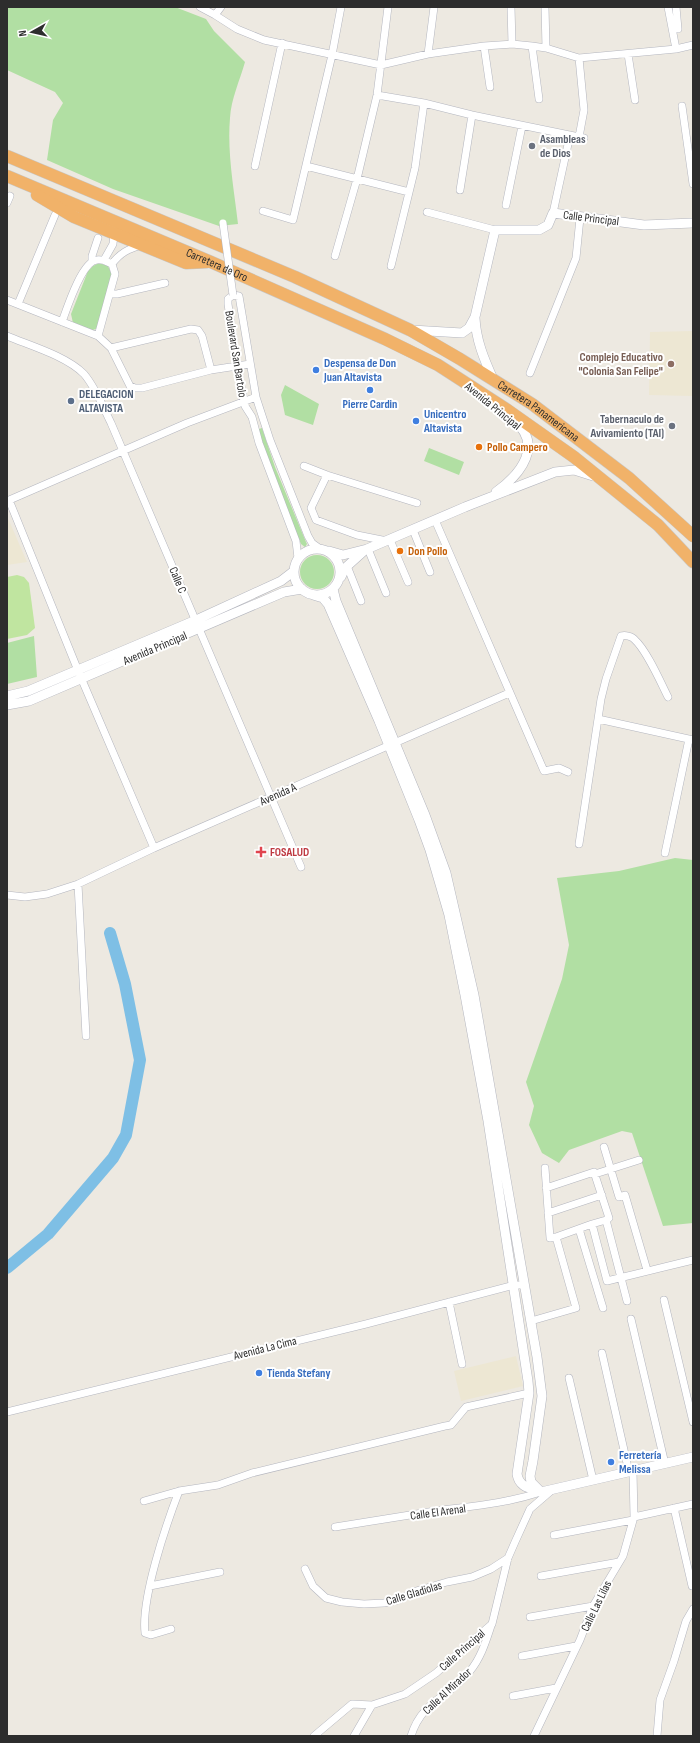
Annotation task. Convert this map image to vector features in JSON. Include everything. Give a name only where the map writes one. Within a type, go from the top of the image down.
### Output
[{"type":"highway","name":"Carretera de Oro","points":[[7,156],[295,277],[410,330]]},
{"type":"highway","name":"Carretera de Oro","points":[[7,176],[211,262],[385,339],[426,359]]},
{"type":"highway","points":[[7,181],[36,195],[74,217],[186,263],[211,262]]},
{"type":"highway","points":[[253,259],[262,263],[265,268],[262,277],[254,282]]},
{"type":"highway","points":[[287,296],[283,289],[283,285],[289,278],[295,277]]},
{"type":"highway","name":"Carretera Panamericana","points":[[410,330],[494,379],[532,404],[621,471],[693,536]]},
{"type":"highway","name":"Carretera Panamericana","points":[[426,359],[454,374],[551,440],[658,525],[693,562]]},
{"type":"main road","name":"Calle Principal","points":[[495,230],[538,230],[548,225],[554,213],[580,218],[644,224],[693,222]]},
{"type":"main road","points":[[410,330],[462,333],[469,328],[475,317],[495,230]]},
{"type":"main road","points":[[475,317],[476,329],[483,358],[494,379]]},
{"type":"main road","name":"Avenida Principal","points":[[454,374],[519,424],[527,441],[527,454],[523,466],[509,481],[488,497]]},
{"type":"main road","name":"Avenida Principal","points":[[329,551],[343,555],[369,548],[488,497],[525,485],[555,472],[574,470],[592,476],[623,496]]},
{"type":"main road","points":[[313,595],[323,594],[333,589],[339,580],[339,563],[329,551],[319,548],[308,550],[298,558],[294,571],[298,584],[302,589],[313,595],[323,598],[328,604],[392,744]]},
{"type":"main road","name":"Avenida Principal","points":[[339,580],[347,566],[369,548]]},
{"type":"main road","name":"Avenida Principal","points":[[198,625],[282,581],[294,571]]},
{"type":"main road","name":"Avenida Principal","points":[[7,696],[28,691],[80,674],[198,625],[284,592],[302,589]]},
{"type":"main road","points":[[333,589],[336,601],[392,744],[430,850],[449,915],[519,1285],[529,1393],[517,1474],[518,1481],[524,1486],[541,1492],[693,1457]]},
{"type":"main road","name":"Avenida Principal","points":[[7,705],[29,701],[80,674]]},
{"type":"main road","points":[[519,1285],[531,1320],[542,1396],[530,1476],[531,1482],[541,1492]]},
{"type":"street","points":[[200,7],[215,15],[227,24],[251,36],[332,55],[381,64],[428,54],[484,46],[512,44],[546,48],[579,58],[676,49],[693,45]]},
{"type":"street","points":[[215,15],[220,7]]},
{"type":"street","points":[[263,212],[293,220],[332,55],[341,7]]},
{"type":"street","points":[[335,256],[357,179],[376,95],[388,7]]},
{"type":"street","points":[[428,54],[434,7]]},
{"type":"street","points":[[511,7],[512,44]]},
{"type":"street","points":[[545,7],[546,48]]},
{"type":"street","points":[[668,7],[676,49]]},
{"type":"street","points":[[676,7],[678,29]]},
{"type":"street","points":[[255,166],[282,43]]},
{"type":"street","points":[[484,46],[490,87]]},
{"type":"street","points":[[532,46],[539,99]]},
{"type":"street","points":[[628,54],[635,100]]},
{"type":"street","points":[[376,95],[424,103],[472,115],[582,138],[584,110],[579,58]]},
{"type":"street","points":[[391,266],[415,168],[424,103]]},
{"type":"street","points":[[682,106],[693,184]]},
{"type":"street","points":[[460,190],[472,115]]},
{"type":"street","points":[[506,205],[522,126]]},
{"type":"street","points":[[554,213],[570,135]]},
{"type":"street","points":[[306,166],[409,192]]},
{"type":"street","name":"Calle Principal","points":[[427,212],[495,230]]},
{"type":"street","points":[[18,304],[55,215]]},
{"type":"street","points":[[530,373],[576,258],[580,218]]},
{"type":"street","points":[[223,223],[233,295]]},
{"type":"street","points":[[104,260],[113,244],[114,234]]},
{"type":"street","points":[[62,322],[83,272],[92,261],[92,256],[98,238]]},
{"type":"street","points":[[98,336],[114,274],[112,264],[125,250],[142,245]]},
{"type":"street","points":[[92,261],[104,260],[112,264]]},
{"type":"street","points":[[110,294],[117,294],[165,283]]},
{"type":"street","name":"Boulevard San Bartolo","points":[[298,558],[297,543],[252,417],[244,402],[228,304],[228,299],[233,295],[239,296],[256,396],[264,424],[308,536],[312,543],[319,548]]},
{"type":"street","points":[[7,300],[98,336],[111,348],[130,386],[135,388],[211,370],[250,364]]},
{"type":"street","points":[[111,348],[191,329],[198,330],[202,336],[211,370]]},
{"type":"street","name":"Calle C","points":[[7,336],[65,361],[84,374],[95,391],[198,625],[301,867]]},
{"type":"street","points":[[154,848],[8,501],[187,423],[244,402],[256,396]]},
{"type":"street","points":[[254,426],[264,424]]},
{"type":"street","points":[[304,466],[327,475],[417,503]]},
{"type":"street","points":[[327,475],[311,508],[316,520],[357,535],[389,540],[408,582]]},
{"type":"street","points":[[434,520],[544,771],[559,768],[568,772]]},
{"type":"street","points":[[413,530],[430,572]]},
{"type":"street","points":[[357,535],[369,548],[386,592]]},
{"type":"street","points":[[347,566],[361,601]]},
{"type":"street","points":[[579,844],[598,719],[606,679],[622,635],[635,639],[668,697]]},
{"type":"street","name":"Avenida A","points":[[7,895],[25,897],[47,894],[78,884],[154,848],[271,796],[509,693]]},
{"type":"street","points":[[598,719],[691,739],[665,853]]},
{"type":"street","points":[[78,884],[86,1036]]},
{"type":"street","points":[[604,1147],[619,1197],[625,1195],[647,1270]]},
{"type":"street","points":[[546,1188],[594,1172],[595,1174],[639,1160]]},
{"type":"street","points":[[545,1168],[550,1238],[610,1218],[595,1174]]},
{"type":"street","points":[[548,1213],[602,1195]]},
{"type":"street","points":[[606,1220],[627,1301]]},
{"type":"street","points":[[592,1224],[607,1281],[693,1260]]},
{"type":"street","points":[[579,1229],[603,1308]]},
{"type":"street","points":[[531,1320],[576,1308],[556,1237]]},
{"type":"street","name":"Avenida La Cima","points":[[7,1412],[519,1285]]},
{"type":"street","points":[[664,1300],[693,1422]]},
{"type":"street","points":[[449,1302],[462,1364]]},
{"type":"street","points":[[631,1319],[665,1464]]},
{"type":"street","name":"Calle Las Lilas","points":[[534,1736],[593,1606],[623,1556],[634,1519],[631,1471],[602,1353]]},
{"type":"street","points":[[569,1378],[593,1480]]},
{"type":"street","points":[[144,1501],[179,1491],[218,1485],[252,1473],[451,1425],[466,1407],[529,1393]]},
{"type":"street","name":"Calle Principal","points":[[372,1705],[405,1694],[436,1672],[492,1624],[508,1558],[530,1509],[552,1490]]},
{"type":"street","points":[[172,1629],[151,1635],[145,1633],[144,1622],[150,1586],[179,1491]]},
{"type":"street","name":"Calle El Arenal","points":[[335,1527],[436,1511],[492,1505],[541,1492]]},
{"type":"street","points":[[554,1535],[634,1519],[693,1504]]},
{"type":"street","points":[[674,1508],[692,1586]]},
{"type":"street","name":"Calle Gladiolas","points":[[305,1569],[313,1586],[326,1598],[342,1602],[364,1604],[384,1603],[398,1600],[422,1590],[472,1577],[491,1569],[508,1558]]},
{"type":"street","points":[[542,1576],[619,1562]]},
{"type":"street","points":[[150,1586],[220,1572]]},
{"type":"street","points":[[530,1618],[593,1606]]},
{"type":"street","points":[[657,1736],[660,1700],[686,1621],[693,1609]]},
{"type":"street","name":"Calle Al Mirador","points":[[411,1736],[415,1723],[427,1707],[470,1671],[482,1652],[492,1624]]},
{"type":"street","points":[[522,1656],[576,1646]]},
{"type":"street","points":[[513,1696],[556,1688]]},
{"type":"street","points":[[314,1736],[352,1704],[372,1705],[354,1736]]},
{"type":"shaded area","name":"Complejo Educativo \"Colonia San Felipe\"","points":[[693,331],[693,396],[649,395],[650,332]]},
{"type":"shaded area","points":[[7,516],[27,562],[7,565]]},
{"type":"shaded area","points":[[516,1356],[523,1386],[461,1401],[454,1371]]},
{"type":"green space","points":[[7,7],[175,7],[206,19],[214,31],[245,62],[232,104],[229,131],[231,171],[238,224],[219,226],[113,189],[47,160],[53,120],[63,103],[55,92],[7,70]]},
{"type":"green space","points":[[99,263],[108,266],[112,275],[98,328],[93,330],[73,323],[71,314],[88,271]]},
{"type":"green space","points":[[285,385],[319,404],[313,425],[285,415],[281,395]]},
{"type":"green space","points":[[262,428],[275,467],[307,544],[305,547],[301,544],[270,469],[259,433],[259,429]]},
{"type":"green space","points":[[429,448],[464,462],[459,475],[424,461]]},
{"type":"green space","points":[[314,555],[320,555],[324,556],[331,562],[334,572],[333,579],[327,586],[320,589],[314,589],[310,588],[303,582],[300,575],[300,569],[301,565],[307,558]]},
{"type":"green space","points":[[17,575],[24,577],[29,583],[35,628],[27,635],[7,639],[7,577]]},
{"type":"green space","points":[[34,636],[37,677],[7,684],[7,643]]},
{"type":"green space","points":[[675,858],[693,860],[693,1223],[663,1226],[632,1133],[622,1131],[569,1150],[559,1163],[542,1153],[529,1125],[534,1106],[526,1082],[562,979],[569,945],[557,878],[619,871]]},
{"type":"waterway","points":[[7,1268],[48,1234],[113,1158],[126,1135],[140,1060],[125,984],[110,933]]},
{"type":"place","name":"Asambleas de Dios","points":[[532,146]]},
{"type":"place","name":"Complejo Educativo \"Colonia San Felipe\"","points":[[671,364]]},
{"type":"place","name":"Despensa de Don Juan Altavista","points":[[316,370]]},
{"type":"place","name":"Pierre Cardin","points":[[370,390]]},
{"type":"place","name":"DELEGACION ALTAVISTA","points":[[71,401]]},
{"type":"place","name":"Unicentro Altavista","points":[[416,421]]},
{"type":"place","name":"Tabernaculo de Avivamiento (TAI)","points":[[672,426]]},
{"type":"place","name":"Pollo Campero","points":[[479,447]]},
{"type":"place","name":"Don Pollo","points":[[400,551]]},
{"type":"place","name":"FOSALUD","points":[[261,852]]},
{"type":"place","name":"Tienda Stefany","points":[[259,1373]]},
{"type":"place","name":"Ferretería Melissa","points":[[611,1462]]}]
